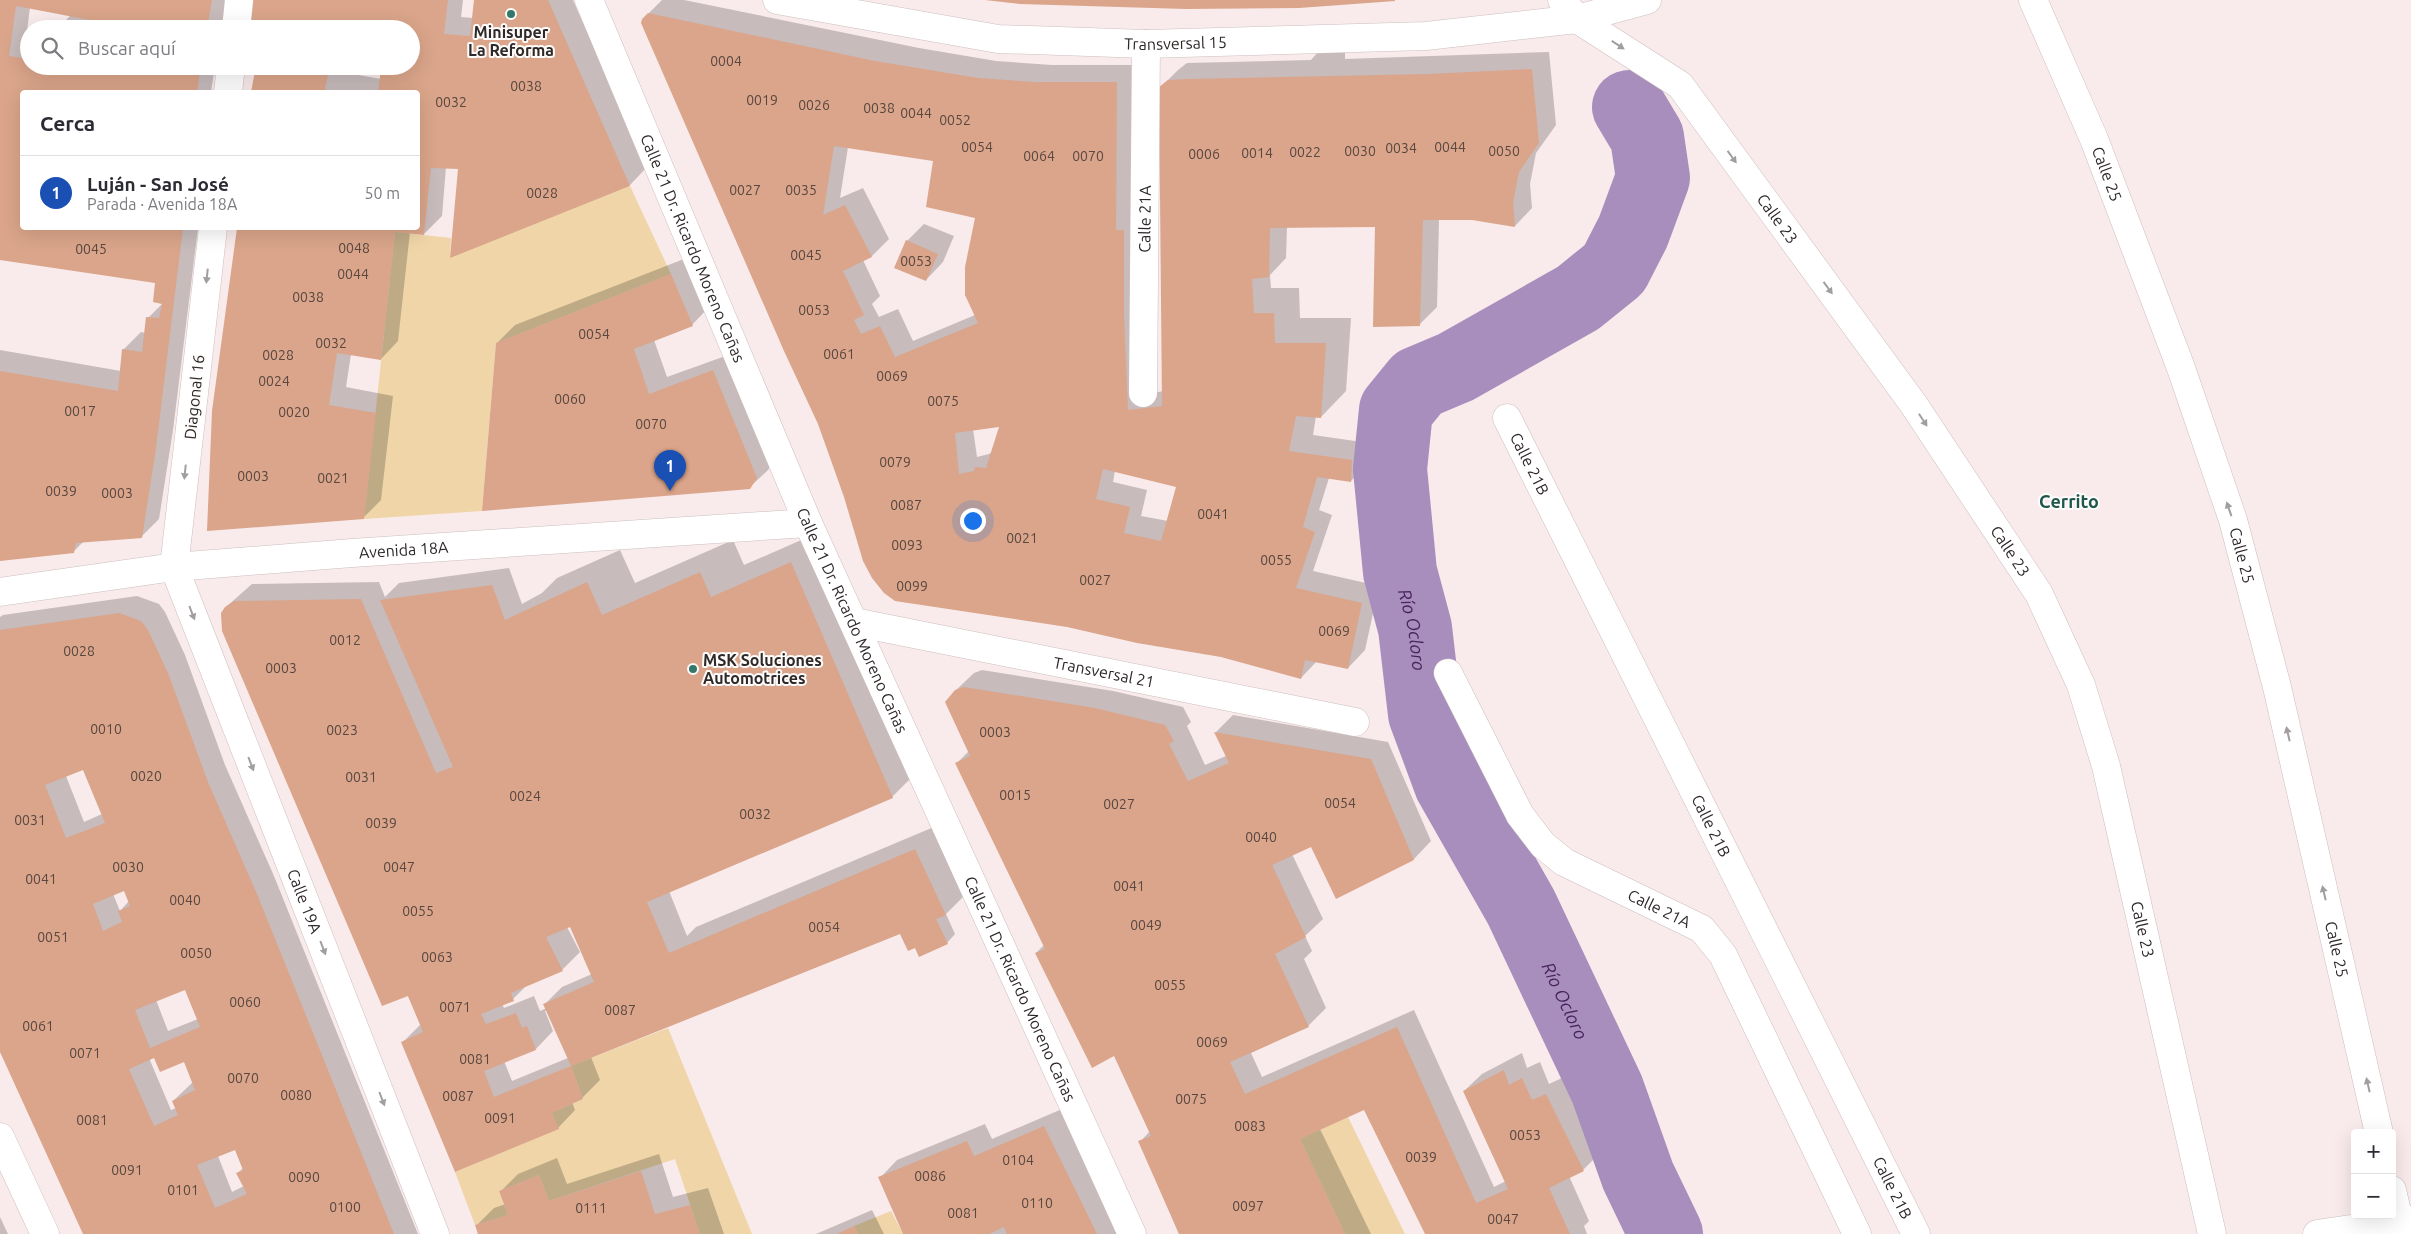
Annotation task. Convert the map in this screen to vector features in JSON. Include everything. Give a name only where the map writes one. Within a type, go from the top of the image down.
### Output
[{"type":"street","points":[[237,20],[239,0]]},
{"type":"street","name":"Calle 21 Dr. Ricardo Moreno Cañas","points":[[589,0],[808,523],[1132,1234]]},
{"type":"street","name":"Transversal 15","points":[[777,0],[998,39],[1146,44],[1426,36],[1569,10],[1647,0]]},
{"type":"street","name":"Calle 25","points":[[2032,0],[2094,139],[2181,368],[2233,520],[2277,687],[2378,1129]]},
{"type":"street","name":"Calle 23","points":[[1569,10],[1680,86],[1914,405],[2039,594],[2082,685],[2106,766],[2212,1234]]},
{"type":"street","name":"Calle 21A","points":[[1143,393],[1146,44]]},
{"type":"street","points":[[228,90],[230,75]]},
{"type":"street","name":"Diagonal 16","points":[[174,567],[213,230]]},
{"type":"street","name":"Calle 21B","points":[[1507,418],[1916,1234]]},
{"type":"street","name":"Avenida 18A","points":[[0,592],[174,567],[362,552],[808,523]]},
{"type":"street","name":"Calle 19A","points":[[174,567],[435,1234]]},
{"type":"street","name":"Transversal 21","points":[[854,622],[1355,722]]},
{"type":"street","name":"Calle 21A","points":[[1448,673],[1520,815],[1543,845],[1572,866],[1702,929],[1723,955],[1857,1234]]},
{"type":"street","points":[[0,1137],[44,1234]]},
{"type":"street","points":[[2317,1234],[2391,1225]]},
{"type":"shaded area","points":[[630,186],[671,274],[496,343],[482,511],[364,519],[395,232],[451,238],[450,257]]},
{"type":"shaded area","points":[[668,1028],[752,1234],[700,1234],[675,1159],[549,1201],[539,1175],[499,1191],[508,1215],[475,1225],[455,1172],[558,1129],[552,1113],[583,1099],[571,1066]]},
{"type":"shaded area","points":[[1348,1117],[1405,1234],[1345,1234],[1300,1139]]},
{"type":"shaded area","points":[[891,1211],[903,1234],[858,1234],[854,1226]]},
{"type":"building","points":[[0,0],[212,0],[209,20],[90,20],[16,6],[9,56],[20,58],[20,75],[200,75],[197,90],[20,90],[20,230],[183,230],[156,448],[142,538],[76,543],[74,553],[0,561],[0,371],[118,391],[122,349],[142,352],[146,317],[159,318],[162,304],[153,302],[155,283],[0,260]]},
{"type":"building","points":[[253,0],[448,0],[444,34],[470,36],[474,0],[548,0],[630,186],[450,258],[458,169],[431,168],[424,235],[395,232],[381,360],[337,353],[329,405],[376,413],[364,519],[207,531],[212,411],[237,230],[420,230],[420,90],[378,90],[380,75],[420,75],[420,20],[250,20]]},
{"type":"building","points":[[985,0],[1395,1],[1299,8],[1186,9],[1020,4]]},
{"type":"building","points":[[648,13],[875,61],[978,78],[1034,82],[1117,82],[1116,230],[1124,230],[1124,314],[1128,410],[1162,406],[1159,87],[1168,80],[1428,74],[1532,69],[1539,143],[1519,172],[1513,203],[1515,227],[1472,220],[1423,220],[1420,326],[1373,327],[1375,227],[1270,228],[1269,277],[1252,279],[1254,313],[1274,313],[1275,343],[1326,343],[1321,418],[1296,416],[1289,451],[1352,460],[1351,482],[1317,477],[1303,527],[1315,532],[1296,588],[1362,603],[1348,669],[1305,660],[1301,679],[1221,657],[1137,643],[1067,627],[895,601],[884,593],[872,578],[863,561],[844,497],[818,424],[784,351],[641,23]],"holes":[[[834,146],[933,161],[926,207],[975,218],[965,267],[965,295],[978,323],[895,357],[880,326],[861,334],[854,320],[864,315],[843,271],[872,257],[845,205],[823,215]],[[999,427],[986,468],[975,467],[974,471],[959,474],[955,433]],[[1103,469],[1176,487],[1161,541],[1124,533],[1130,507],[1096,499]]]},
{"type":"building","points":[[254,75],[328,75],[325,89],[329,90],[251,90]]},
{"type":"building","points":[[906,240],[938,254],[926,281],[894,268]]},
{"type":"building","points":[[671,274],[693,326],[634,349],[649,394],[713,370],[757,478],[750,489],[482,511],[496,343]]},
{"type":"building","points":[[791,562],[893,798],[647,902],[669,953],[915,849],[946,915],[936,919],[948,944],[919,957],[915,948],[908,951],[900,934],[571,1066],[583,1099],[552,1113],[559,1129],[455,1172],[401,1042],[423,1032],[408,996],[382,1006],[222,631],[221,613],[225,607],[234,601],[361,599],[436,773],[453,767],[380,600],[492,585],[505,620],[587,582],[602,615],[700,572],[711,597]],"holes":[[[570,927],[594,982],[543,1004],[571,1066],[494,1097],[484,1071],[536,1050],[527,1026],[522,1028],[516,1013],[486,1024],[481,1014],[514,1001],[511,993],[563,971],[546,937]]]},
{"type":"building","points":[[119,613],[141,621],[148,630],[168,673],[208,782],[257,894],[394,1234],[83,1234],[0,1052],[0,630]],"holes":[[[83,770],[105,823],[66,838],[45,785]],[[124,891],[130,906],[118,911],[122,922],[103,931],[93,904]],[[185,990],[200,1027],[150,1048],[135,1010]],[[154,1058],[160,1072],[184,1062],[195,1090],[172,1101],[178,1115],[154,1126],[129,1069]],[[235,1150],[243,1170],[236,1173],[247,1194],[215,1208],[197,1165]]]},
{"type":"building","points":[[964,687],[1095,708],[1165,725],[1174,741],[1169,744],[1188,781],[1229,763],[1214,732],[1371,759],[1414,860],[1336,899],[1311,847],[1272,865],[1306,937],[1275,954],[1309,1027],[1230,1062],[1245,1094],[1397,1027],[1476,1203],[1508,1189],[1463,1091],[1504,1070],[1509,1085],[1522,1078],[1532,1100],[1546,1094],[1584,1171],[1549,1188],[1570,1234],[1425,1234],[1364,1110],[1300,1139],[1345,1234],[1179,1234],[1138,1141],[1151,1136],[1114,1056],[1092,1068],[1035,953],[1045,949],[955,763],[970,756],[945,702],[955,690]]},
{"type":"building","points":[[1044,1126],[1097,1234],[1007,1234],[1004,1227],[989,1234],[903,1234],[878,1177],[967,1141],[974,1156]]},
{"type":"building","points":[[641,1171],[655,1214],[690,1205],[700,1234],[478,1234],[475,1225],[508,1215],[499,1191],[539,1175],[549,1201]]},
{"type":"building","points":[[854,1226],[858,1234],[837,1234]]},
{"type":"waterway","name":"Río Ocloro","points":[[1629,107],[1647,137],[1653,178],[1633,232],[1614,269],[1578,298],[1456,367],[1418,383],[1396,410],[1390,469],[1400,572],[1415,628],[1425,714],[1451,784],[1521,907],[1607,1089],[1638,1176],[1666,1234]]},
{"type":"place","name":"Minisuper La Reforma","points":[[511,14]]},
{"type":"place","name":"Luján - San José","points":[[670,491]]},
{"type":"place","name":"MSK Soluciones Automotrices","points":[[693,669]]},
{"type":"district","name":"Cerrito","points":[[2069,501]]}]
